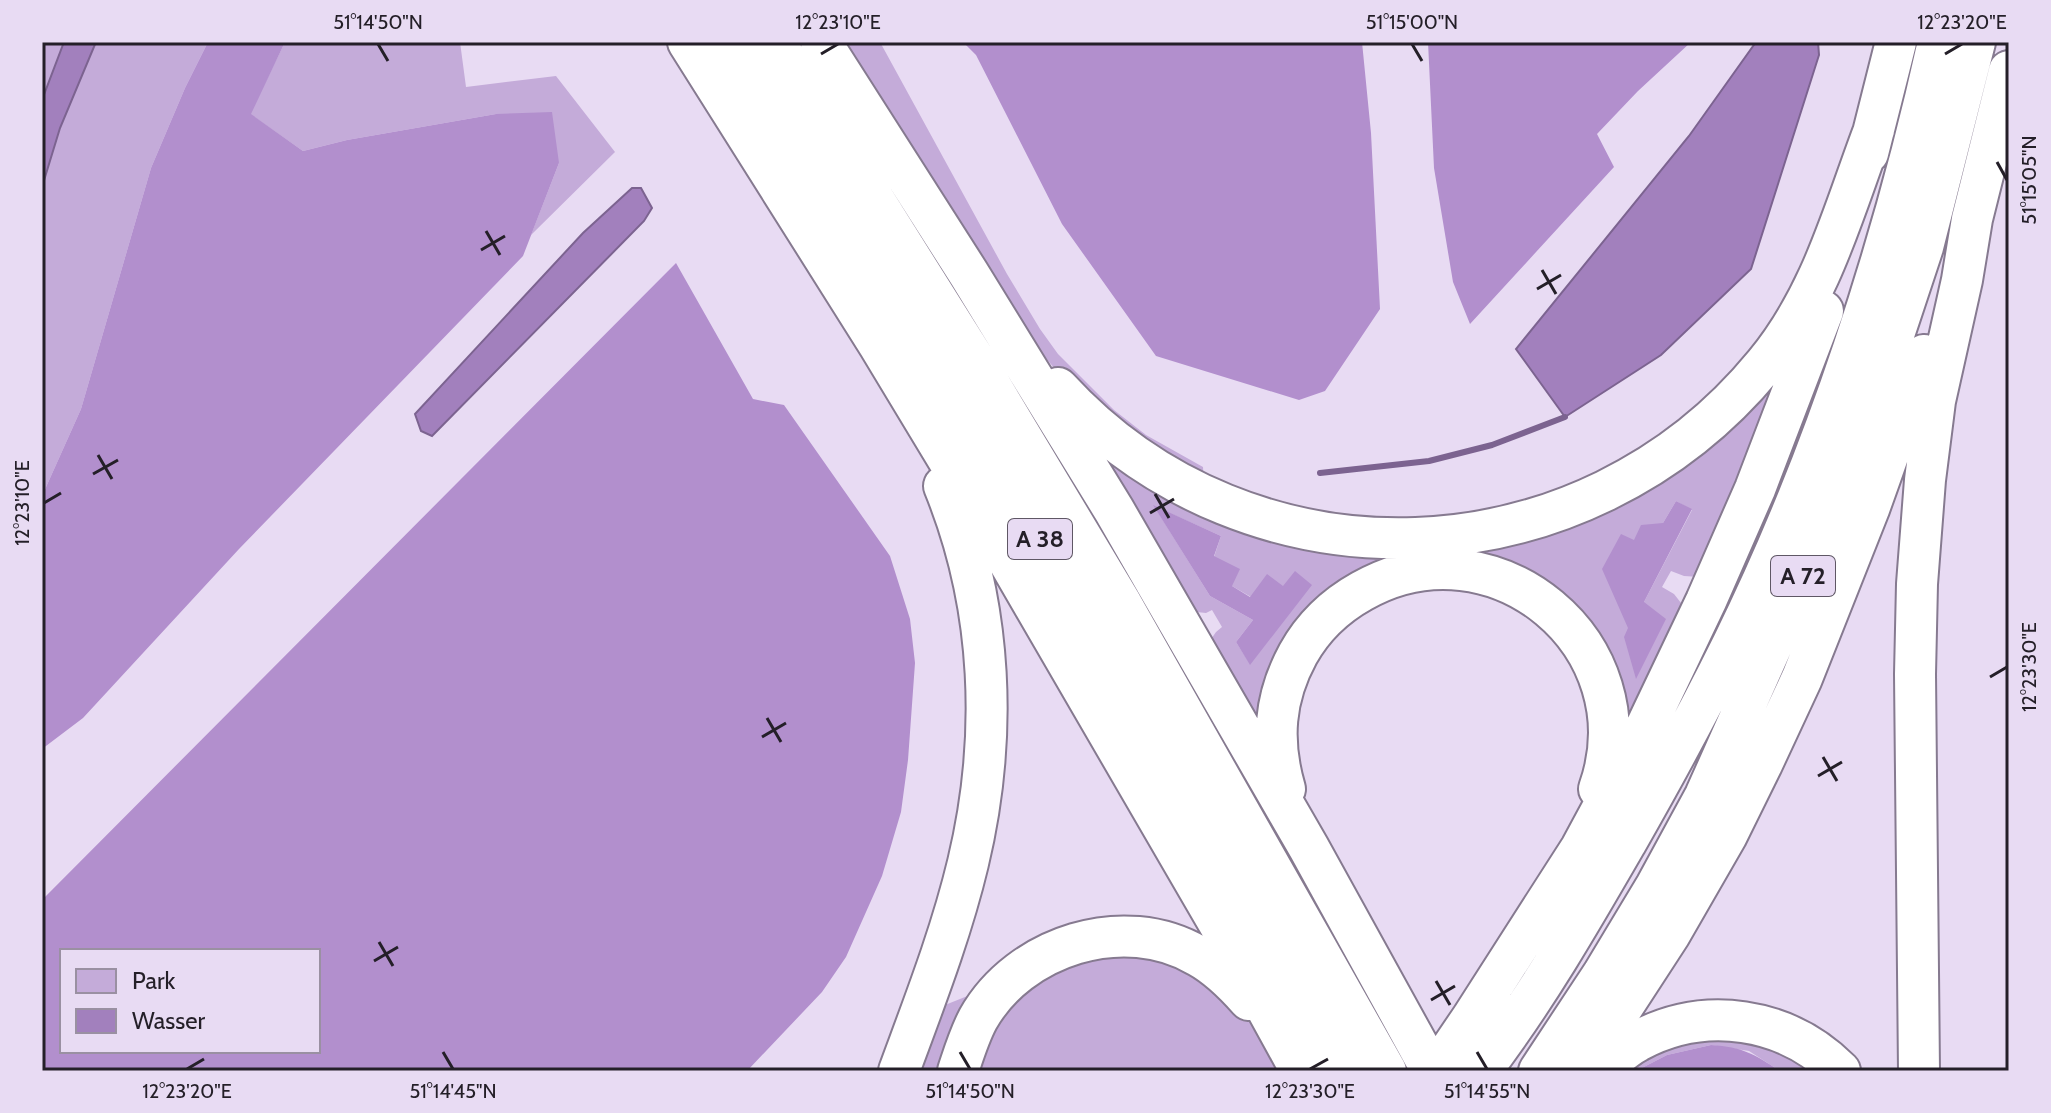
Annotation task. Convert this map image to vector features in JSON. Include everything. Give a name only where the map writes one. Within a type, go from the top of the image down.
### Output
[{"type":"highway","points":[[688,42],[879,345],[984,519],[1301,1071]]},
{"type":"highway","name":"A 38","points":[[732,42],[952,392],[1087,617],[1345,1071]]},
{"type":"highway","name":"A 38","points":[[775,42],[983,373],[1113,590],[1386,1071]]},
{"type":"highway","points":[[821,42],[1114,510],[1434,1071],[1472,1018],[1581,848],[1644,731],[1706,601],[1755,489],[1821,316],[1850,224],[1896,42]]},
{"type":"highway","name":"A 72","points":[[1487,1064],[1566,946],[1655,791],[1734,643],[1794,508],[1868,300],[1908,162],[1938,42]]},
{"type":"highway","name":"A 72","points":[[1539,1071],[1603,974],[1705,796],[1826,524],[1872,401],[1923,247],[1975,42]]},
{"type":"highway","points":[[1919,1071],[1915,674],[1925,480],[1935,401],[1972,219],[2009,71]]},
{"type":"highway","points":[[982,296],[1042,370],[1093,424],[1152,468],[1218,502],[1253,515],[1325,533],[1398,539],[1475,533],[1512,526],[1549,514],[1619,484],[1684,442],[1714,419],[1741,392],[1789,332],[1809,299],[1840,226],[1874,130]]},
{"type":"highway","points":[[1581,1071],[1670,934],[1727,835],[1802,678],[1869,509],[1972,219]]},
{"type":"highway","points":[[879,345],[957,519],[976,590],[987,700],[983,782],[968,863],[931,983],[899,1071]]},
{"type":"highway","points":[[1309,848],[1286,789],[1276,747],[1279,704],[1294,662],[1304,642],[1318,625],[1351,597],[1390,578],[1433,570],[1477,573],[1518,587],[1555,612],[1570,627],[1591,658],[1603,686],[1609,745],[1607,764],[1581,848]]},
{"type":"highway","points":[[958,1071],[979,1017],[1006,983],[1041,957],[1060,948],[1102,938],[1162,941],[1197,955],[1230,979],[1282,1035]]},
{"type":"highway","points":[[1598,1071],[1634,1043],[1654,1033],[1675,1026],[1719,1020],[1763,1025],[1783,1033],[1812,1048],[1840,1071]]},
{"type":"green space","points":[[42,42],[64,42],[42,100]]},
{"type":"green space","points":[[96,42],[208,42],[151,168],[81,409],[42,496],[42,187],[60,128]]},
{"type":"green space","points":[[285,42],[460,42],[466,87],[556,76],[615,152],[531,235],[559,163],[496,114],[347,140],[303,151],[250,114]]},
{"type":"green space","points":[[839,42],[880,42],[1007,274],[1058,354],[1114,410],[1146,435],[1203,467],[1204,485],[1082,399],[1049,362],[1021,325]]},
{"type":"green space","points":[[1794,343],[1700,577],[1671,571],[1662,587],[1674,594],[1685,608],[1621,758],[1525,580],[1350,585],[1267,748],[1205,648],[1222,627],[1212,610],[1206,613],[1178,610],[1058,405],[1186,498],[1522,533]],"holes":[[[1676,501],[1692,510],[1644,602],[1624,637],[1663,523]],[[1154,506],[1221,536],[1214,557],[1232,586],[1251,597],[1283,586],[1250,664],[1236,642],[1253,620],[1210,596]]]},
{"type":"green space","points":[[1103,950],[1179,961],[1246,1009],[1285,1071],[972,1071],[985,1039],[1022,988]]},
{"type":"green space","points":[[990,987],[950,1071],[916,1071],[940,1007]]},
{"type":"green space","points":[[1733,1032],[1823,1071],[1780,1071],[1749,1051],[1711,1045],[1667,1055],[1636,1071],[1613,1071],[1640,1051]]},
{"type":"shaded area","points":[[208,42],[285,42],[251,114],[303,151],[347,140],[496,114],[552,112],[559,163],[523,256],[239,549],[83,718],[42,749],[42,496],[81,409],[151,168]]},
{"type":"shaded area","points":[[963,42],[1362,42],[1371,133],[1380,309],[1325,391],[1299,400],[1156,356],[1062,224],[976,55]]},
{"type":"shaded area","points":[[1428,42],[1691,42],[1597,134],[1614,167],[1470,324],[1453,282],[1434,168]]},
{"type":"shaded area","points":[[676,263],[753,399],[784,405],[890,556],[910,619],[915,663],[901,812],[882,876],[846,957],[822,992],[747,1071],[42,1071],[42,900]]},
{"type":"shaded area","points":[[1676,501],[1692,509],[1644,602],[1666,619],[1636,679],[1624,637],[1628,628],[1602,569],[1621,534],[1634,540],[1641,525],[1663,523]]},
{"type":"shaded area","points":[[1153,505],[1221,536],[1214,556],[1240,569],[1232,586],[1250,597],[1267,574],[1283,586],[1295,571],[1312,585],[1250,665],[1236,642],[1253,620],[1210,596]]},
{"type":"shaded area","points":[[1711,1045],[1748,1052],[1780,1071],[1636,1071],[1667,1055]]},
{"type":"water","points":[[64,42],[96,42],[60,128],[42,187],[42,100]]},
{"type":"water","points":[[1756,42],[1818,42],[1819,55],[1751,269],[1661,355],[1565,417],[1516,349],[1689,136]]},
{"type":"water","points":[[632,188],[641,188],[652,208],[644,221],[432,436],[421,431],[415,414],[583,233]]},
{"type":"waterway","points":[[1320,473],[1429,461],[1492,445],[1565,417]]}]
